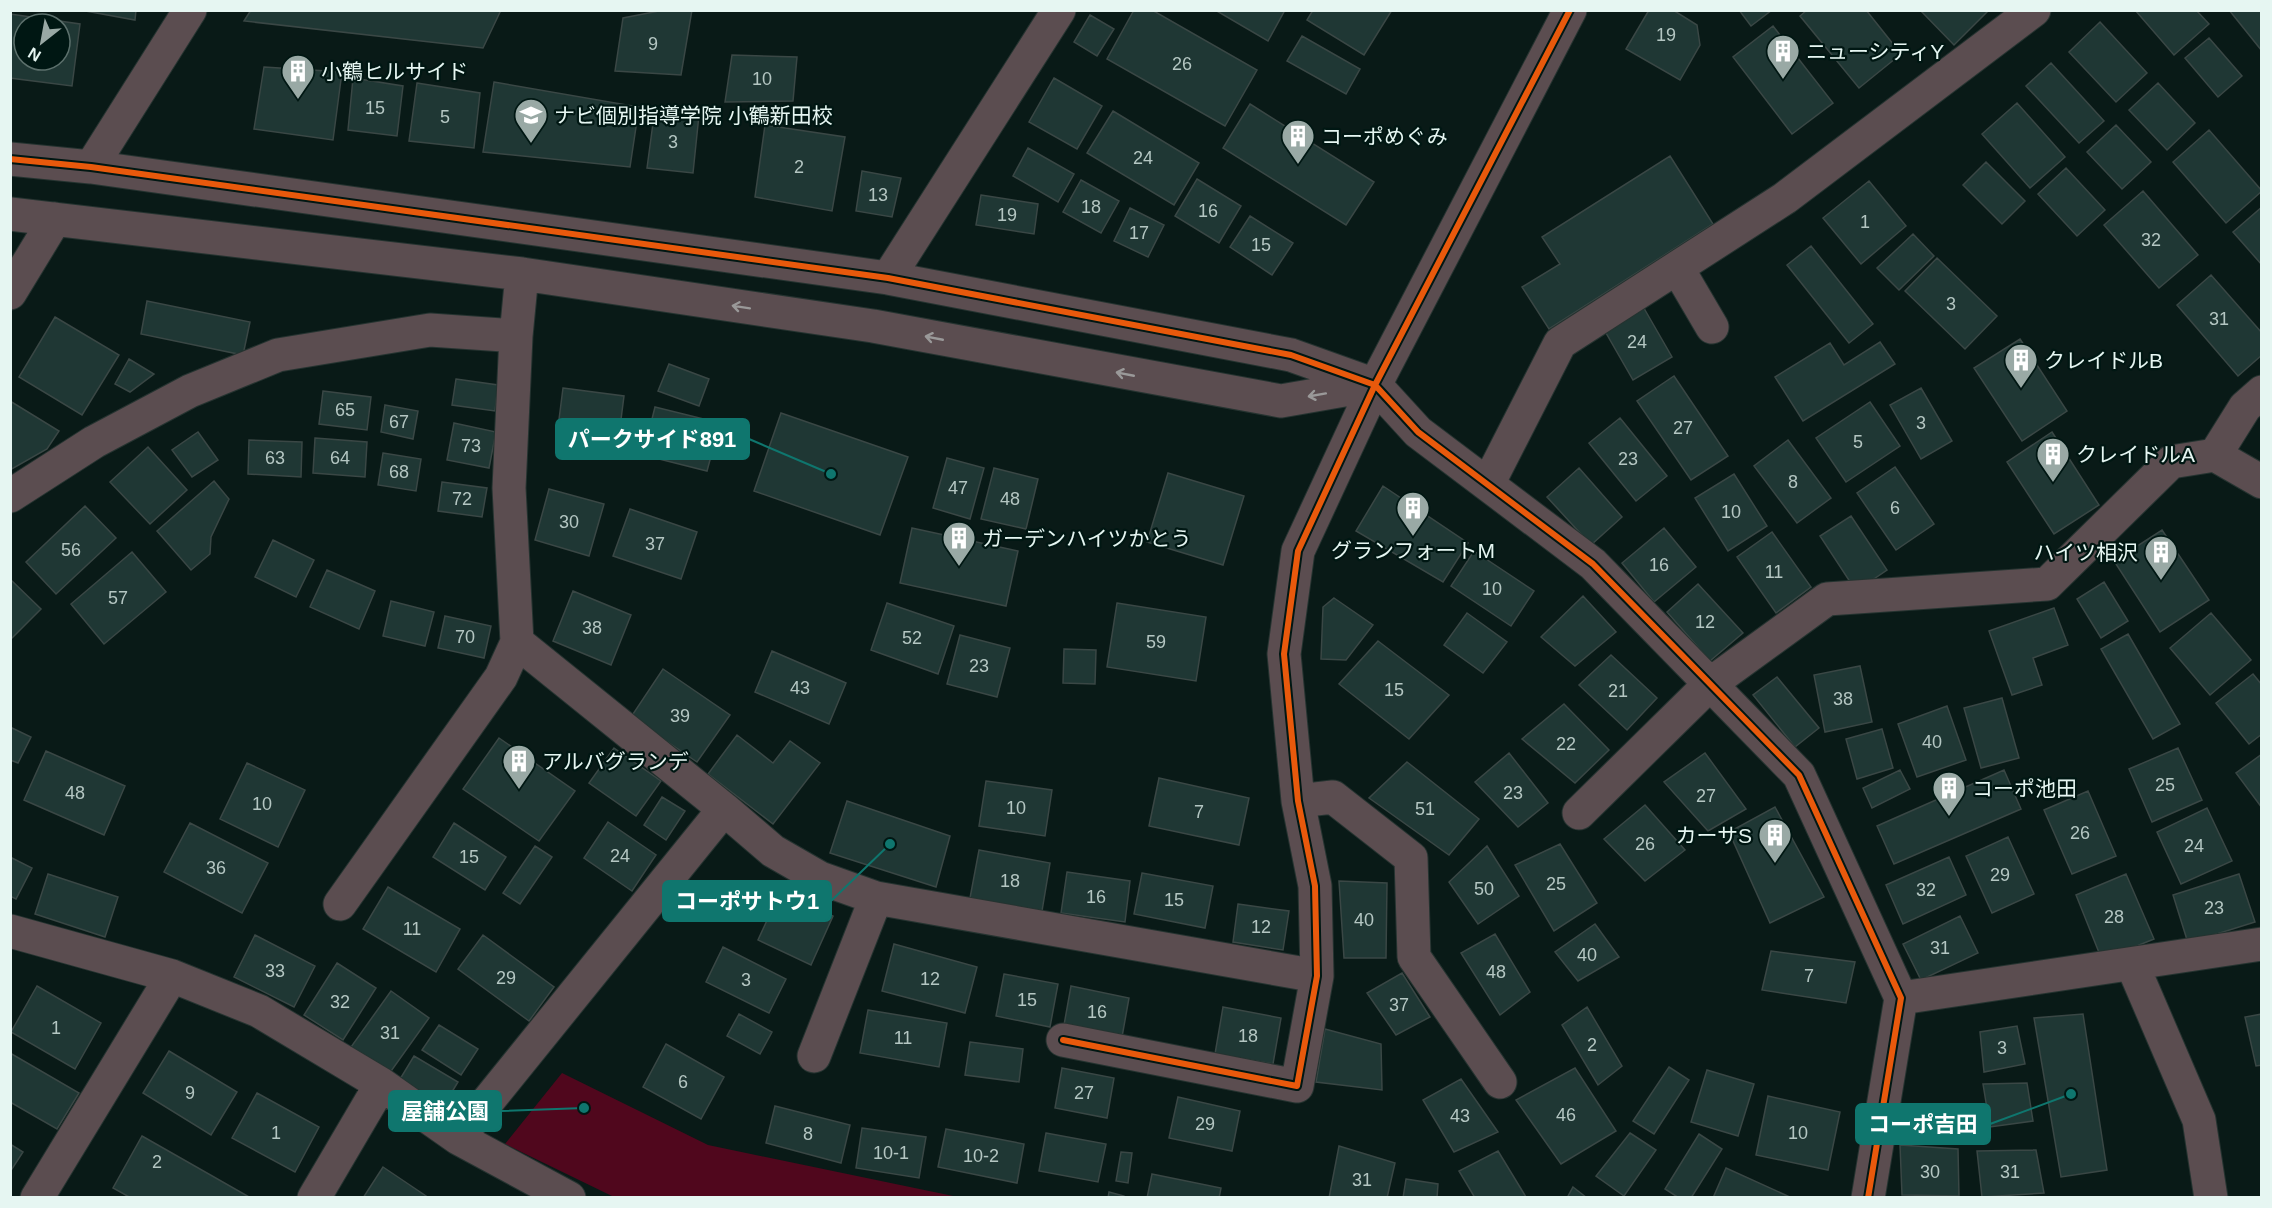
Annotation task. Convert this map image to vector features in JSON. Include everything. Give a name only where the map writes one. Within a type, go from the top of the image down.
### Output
[{"type":"street","points":[[91,167],[190,10]]},
{"type":"street","points":[[888,278],[1059,10]]},
{"type":"street","points":[[1064,1040],[1297,1086],[1317,976],[1315,886],[1298,801],[1284,654],[1298,551],[1375,385],[1570,10]]},
{"type":"street","points":[[1488,484],[1560,343],[1785,198],[2034,10]]},
{"type":"street","points":[[10,159],[91,167],[888,278],[1291,355],[1375,385],[1418,432],[1593,564],[1799,775],[1901,998],[1868,1197]]},
{"type":"street","points":[[10,214],[522,274],[873,326],[1281,401],[1375,385]]},
{"type":"street","points":[[10,293],[55,219]]},
{"type":"street","points":[[1678,269],[1712,327]]},
{"type":"street","points":[[340,904],[501,677],[517,642],[509,488],[516,336],[522,274]]},
{"type":"street","points":[[10,496],[94,442],[189,391],[278,355],[430,330],[516,336]]},
{"type":"street","points":[[2215,455],[2245,407],[2262,392]]},
{"type":"street","points":[[1579,813],[1710,684],[1827,599],[2047,584],[2170,462],[2215,455],[2262,482]]},
{"type":"street","points":[[517,642],[724,808],[773,851],[819,878],[876,898],[1317,976]]},
{"type":"street","points":[[1298,801],[1334,797],[1411,858],[1414,957],[1500,1082]]},
{"type":"street","points":[[458,1138],[724,808]]},
{"type":"street","points":[[814,1056],[876,898]]},
{"type":"street","points":[[10,931],[172,976],[259,1011],[381,1084],[458,1138],[569,1197]]},
{"type":"street","points":[[1901,998],[2262,944]]},
{"type":"street","points":[[2132,964],[2199,1120],[2211,1197]]},
{"type":"street","points":[[37,1197],[172,976]]},
{"type":"street","points":[[314,1197],[381,1084]]},
{"type":"shaded area","points":[[562,1073],[708,1145],[958,1197],[614,1197],[505,1144]]},
{"type":"building","points":[[80,10],[136,10],[135,20]]},
{"type":"building","points":[[251,10],[501,10],[483,48],[244,21]]},
{"type":"building","points":[[664,10],[692,10],[681,75],[615,71],[623,18]]},
{"type":"building","points":[[1134,10],[1152,10],[1257,70],[1225,126],[1107,59]]},
{"type":"building","points":[[1215,10],[1285,10],[1268,41]]},
{"type":"building","points":[[1313,10],[1392,10],[1364,55],[1307,20]]},
{"type":"building","points":[[1649,10],[1673,10],[1697,25],[1700,45],[1680,80],[1626,49]]},
{"type":"building","points":[[1739,10],[1772,10],[1751,26]]},
{"type":"building","points":[[1807,10],[1866,10],[1901,54],[1859,88],[1800,16]]},
{"type":"building","points":[[1920,10],[1989,10],[1954,45]]},
{"type":"building","points":[[2135,10],[2196,10],[2209,24],[2174,55]]},
{"type":"building","points":[[2229,10],[2262,10],[2262,51]]},
{"type":"building","points":[[10,14],[12,14],[12,72],[72,72],[72,23],[80,24],[72,86],[10,78]]},
{"type":"building","points":[[1090,15],[1114,29],[1097,56],[1074,42]]},
{"type":"building","points":[[2100,22],[2147,73],[2116,102],[2069,52]]},
{"type":"building","name":"ニューシティY","points":[[1773,26],[1833,103],[1792,134],[1733,57]]},
{"type":"building","points":[[1302,36],[1360,69],[1346,94],[1287,61]]},
{"type":"building","points":[[2209,38],[2242,76],[2218,97],[2185,58]]},
{"type":"building","points":[[732,55],[797,57],[793,101],[725,102]]},
{"type":"building","points":[[2051,63],[2104,121],[2079,143],[2026,86]]},
{"type":"building","name":"小鶴ヒルサイド","points":[[264,67],[342,72],[333,140],[254,129]]},
{"type":"building","points":[[353,78],[403,86],[397,136],[348,130]]},
{"type":"building","points":[[1054,78],[1102,106],[1077,149],[1029,122]]},
{"type":"building","points":[[494,82],[639,107],[630,167],[483,152]]},
{"type":"building","points":[[417,83],[480,93],[474,148],[409,141]]},
{"type":"building","points":[[2158,83],[2195,123],[2167,150],[2129,110]]},
{"type":"building","points":[[2017,103],[2065,157],[2030,188],[1982,134]]},
{"type":"building","name":"コーポめぐみ","points":[[1250,104],[1374,182],[1346,225],[1223,148]]},
{"type":"building","points":[[655,108],[699,115],[693,173],[647,168]]},
{"type":"building","points":[[1113,111],[1199,163],[1174,205],[1087,153]]},
{"type":"building","points":[[765,125],[845,137],[832,211],[755,197]]},
{"type":"building","points":[[2116,125],[2151,162],[2122,189],[2087,152]]},
{"type":"building","points":[[2209,130],[2262,191],[2226,223],[2173,162]]},
{"type":"building","points":[[1028,148],[1074,174],[1058,202],[1013,176]]},
{"type":"building","points":[[1670,156],[1713,224],[1549,329],[1522,287],[1560,264],[1542,237]]},
{"type":"building","points":[[1986,162],[2025,201],[2002,224],[1963,185]]},
{"type":"building","points":[[2066,168],[2105,210],[2077,236],[2038,194]]},
{"type":"building","points":[[862,171],[901,178],[892,217],[856,211]]},
{"type":"building","points":[[1197,179],[1241,206],[1219,243],[1175,216]]},
{"type":"building","points":[[1081,180],[1119,201],[1101,233],[1063,212]]},
{"type":"building","points":[[1869,181],[1906,226],[1861,264],[1823,218]]},
{"type":"building","points":[[2143,191],[2198,255],[2159,288],[2104,225]]},
{"type":"building","points":[[981,195],[1038,204],[1034,234],[976,225]]},
{"type":"building","points":[[2262,207],[2262,265],[2233,232]]},
{"type":"building","points":[[1130,208],[1164,225],[1148,257],[1114,241]]},
{"type":"building","points":[[1250,216],[1293,243],[1272,275],[1230,247]]},
{"type":"building","points":[[1913,234],[1934,256],[1899,290],[1877,268]]},
{"type":"building","points":[[1811,246],[1873,324],[1849,343],[1787,265]]},
{"type":"building","points":[[1937,258],[1997,316],[1965,349],[1905,291]]},
{"type":"building","points":[[2211,275],[2262,333],[2262,355],[2238,376],[2177,305]]},
{"type":"building","points":[[147,301],[250,322],[243,355],[141,334]]},
{"type":"building","points":[[1641,303],[1672,357],[1633,380],[1602,326]]},
{"type":"building","points":[[55,317],[119,355],[82,415],[19,377]]},
{"type":"building","name":"クレイドルB","points":[[2020,339],[2067,411],[2022,441],[1974,368]]},
{"type":"building","points":[[1880,342],[1895,364],[1803,421],[1775,377],[1830,343],[1844,365]]},
{"type":"building","points":[[129,359],[154,374],[130,392],[115,384]]},
{"type":"building","points":[[669,364],[709,379],[699,406],[658,391]]},
{"type":"building","points":[[1674,376],[1728,456],[1691,480],[1637,401]]},
{"type":"building","points":[[456,379],[498,385],[495,411],[452,405]]},
{"type":"building","points":[[563,388],[624,396],[618,443],[557,435]]},
{"type":"building","points":[[1921,388],[1952,441],[1921,459],[1890,405]]},
{"type":"building","points":[[323,391],[371,397],[367,430],[319,424]]},
{"type":"building","points":[[10,401],[59,431],[47,449],[10,470]]},
{"type":"building","points":[[1870,402],[1900,446],[1846,482],[1816,438]]},
{"type":"building","points":[[385,405],[418,411],[413,439],[381,432]]},
{"type":"building","points":[[655,407],[720,423],[707,471],[643,455]]},
{"type":"building","points":[[781,413],[908,457],[880,535],[754,491]]},
{"type":"building","points":[[1620,418],[1667,476],[1636,501],[1589,443]]},
{"type":"building","points":[[454,423],[496,432],[489,468],[447,460]]},
{"type":"building","points":[[198,432],[218,460],[192,477],[172,450]]},
{"type":"building","name":"クレイドルA","points":[[2052,432],[2099,505],[2054,534],[2007,462]]},
{"type":"building","points":[[315,438],[367,442],[365,477],[313,473]]},
{"type":"building","points":[[249,440],[302,442],[301,477],[248,474]]},
{"type":"building","points":[[1788,440],[1831,498],[1797,523],[1754,466]]},
{"type":"building","points":[[148,447],[187,490],[150,524],[110,482]]},
{"type":"building","points":[[383,453],[421,459],[416,491],[378,485]]},
{"type":"building","points":[[947,458],[984,468],[970,519],[933,508]]},
{"type":"building","points":[[1895,467],[1934,524],[1896,550],[1857,493]]},
{"type":"building","points":[[994,468],[1038,479],[1026,529],[981,519]]},
{"type":"building","points":[[1579,468],[1622,517],[1591,545],[1547,497]]},
{"type":"building","points":[[1168,473],[1244,496],[1223,565],[1147,542]]},
{"type":"building","points":[[1734,474],[1767,526],[1728,551],[1695,498]]},
{"type":"building","points":[[214,481],[229,499],[211,537],[210,554],[191,570],[157,531]]},
{"type":"building","points":[[442,482],[487,488],[482,517],[438,511]]},
{"type":"building","name":"グランフォートM","points":[[1383,486],[1468,543],[1443,582],[1356,531]]},
{"type":"building","points":[[549,489],[604,504],[589,556],[535,540]]},
{"type":"building","points":[[85,506],[116,538],[56,594],[26,562]]},
{"type":"building","points":[[630,509],[697,532],[681,579],[613,556]]},
{"type":"building","points":[[1851,516],[1887,570],[1856,591],[1820,536]]},
{"type":"building","name":"ガーデンハイツかとう","points":[[912,528],[1018,551],[1006,606],[900,583]]},
{"type":"building","points":[[1664,528],[1696,567],[1654,602],[1622,563]]},
{"type":"building","name":"ハイツ相沢","points":[[2162,530],[2209,600],[2160,632],[2114,561]]},
{"type":"building","points":[[1772,532],[1811,587],[1776,613],[1737,557]]},
{"type":"building","points":[[273,540],[314,560],[296,597],[255,577]]},
{"type":"building","points":[[1474,551],[1534,591],[1511,626],[1451,586]]},
{"type":"building","points":[[132,552],[166,592],[104,644],[71,604]]},
{"type":"building","points":[[327,570],[375,591],[359,629],[310,607]]},
{"type":"building","points":[[10,579],[41,609],[11,639],[10,639]]},
{"type":"building","points":[[2104,582],[2128,621],[2101,638],[2077,599]]},
{"type":"building","points":[[1698,584],[1743,633],[1710,661],[1667,612]]},
{"type":"building","points":[[573,591],[631,615],[611,665],[553,641]]},
{"type":"building","points":[[1583,596],[1616,632],[1575,666],[1541,637]]},
{"type":"building","points":[[1334,598],[1373,625],[1346,660],[1321,659],[1323,607]]},
{"type":"building","points":[[391,601],[434,612],[425,646],[383,636]]},
{"type":"building","points":[[887,603],[954,626],[938,674],[871,650]]},
{"type":"building","points":[[1117,603],[1206,617],[1196,681],[1107,667]]},
{"type":"building","points":[[2054,608],[2068,645],[2033,658],[2042,685],[2012,695],[1989,631]]},
{"type":"building","points":[[1467,613],[1507,642],[1483,673],[1444,645]]},
{"type":"building","points":[[2211,613],[2251,660],[2210,695],[2170,648]]},
{"type":"building","points":[[445,616],[491,626],[484,658],[438,648]]},
{"type":"building","points":[[2128,634],[2180,724],[2153,739],[2101,649]]},
{"type":"building","points":[[960,635],[1010,648],[997,697],[947,684]]},
{"type":"building","points":[[1378,641],[1449,695],[1409,739],[1339,684]]},
{"type":"building","points":[[1064,649],[1096,650],[1095,684],[1063,683]]},
{"type":"building","points":[[772,651],[846,683],[829,724],[755,692]]},
{"type":"building","points":[[1611,655],[1657,698],[1627,730],[1579,685]]},
{"type":"building","points":[[1860,666],[1872,722],[1825,732],[1814,675]]},
{"type":"building","points":[[663,669],[730,715],[697,762],[631,717]]},
{"type":"building","points":[[2253,674],[2262,685],[2262,734],[2249,744],[2216,703]]},
{"type":"building","points":[[1777,677],[1819,728],[1795,747],[1753,695]]},
{"type":"building","points":[[2002,698],[2019,758],[1981,768],[1964,708]]},
{"type":"building","points":[[1564,704],[1609,750],[1575,783],[1522,739]]},
{"type":"building","points":[[1947,706],[1966,760],[1917,777],[1898,724]]},
{"type":"building","points":[[10,727],[31,737],[18,763],[10,760]]},
{"type":"building","points":[[1882,729],[1893,768],[1857,779],[1846,739]]},
{"type":"building","points":[[737,735],[773,763],[790,741],[820,763],[773,824],[708,774]]},
{"type":"building","name":"アルバグランデ","points":[[499,738],[575,791],[539,841],[463,789]]},
{"type":"building","points":[[614,748],[661,781],[636,816],[589,783]]},
{"type":"building","points":[[2178,748],[2202,800],[2152,822],[2129,769]]},
{"type":"building","points":[[46,751],[125,786],[104,835],[24,800]]},
{"type":"building","points":[[1509,753],[1548,803],[1518,827],[1475,782]]},
{"type":"building","points":[[1705,753],[1746,809],[1708,831],[1664,782]]},
{"type":"building","points":[[2262,754],[2262,808],[2236,773]]},
{"type":"building","points":[[1407,762],[1479,819],[1449,855],[1369,798]]},
{"type":"building","points":[[247,763],[305,790],[278,847],[220,819]]},
{"type":"building","points":[[1900,770],[1910,789],[1872,808],[1863,788]]},
{"type":"building","name":"コーポ池田","points":[[2004,770],[2021,809],[1894,864],[1877,826]]},
{"type":"building","points":[[1159,778],[1249,798],[1239,845],[1149,826]]},
{"type":"building","points":[[986,781],[1052,790],[1045,836],[979,826]]},
{"type":"building","points":[[2088,791],[2116,856],[2072,874],[2044,810]]},
{"type":"building","points":[[662,797],[685,811],[666,840],[644,825]]},
{"type":"building","points":[[847,801],[950,836],[936,887],[830,853]]},
{"type":"building","points":[[1645,805],[1685,850],[1645,881],[1604,839]]},
{"type":"building","name":"カーサS","points":[[1775,807],[1824,897],[1770,923],[1729,832]]},
{"type":"building","points":[[2207,808],[2232,861],[2181,884],[2157,832]]},
{"type":"building","points":[[608,822],[656,855],[632,891],[584,858]]},
{"type":"building","points":[[190,823],[268,863],[242,913],[164,872]]},
{"type":"building","points":[[454,823],[506,857],[485,890],[433,857]]},
{"type":"building","points":[[2008,837],[2034,894],[1992,913],[1966,856]]},
{"type":"building","points":[[1560,844],[1597,903],[1554,931],[1515,865]]},
{"type":"building","points":[[535,846],[552,857],[520,904],[503,893]]},
{"type":"building","points":[[1487,846],[1519,896],[1478,924],[1449,882]]},
{"type":"building","points":[[979,850],[1050,863],[1042,911],[970,898]]},
{"type":"building","points":[[10,857],[32,868],[16,899],[10,896]]},
{"type":"building","points":[[1949,857],[1966,895],[1903,924],[1886,885]]},
{"type":"building","points":[[1067,872],[1130,881],[1125,922],[1061,913]]},
{"type":"building","points":[[1142,873],[1213,886],[1205,928],[1134,914]]},
{"type":"building","points":[[48,874],[118,897],[105,937],[35,914]]},
{"type":"building","points":[[2126,874],[2154,939],[2102,960],[2076,895]]},
{"type":"building","points":[[2239,874],[2255,922],[2188,943],[2173,895]]},
{"type":"building","points":[[1339,881],[1387,883],[1386,958],[1344,958]]},
{"type":"building","points":[[388,887],[460,929],[436,972],[363,929]]},
{"type":"building","points":[[780,892],[833,916],[811,965],[758,940]]},
{"type":"building","points":[[1238,904],[1289,911],[1283,950],[1233,942]]},
{"type":"building","points":[[1960,916],[1978,953],[1921,980],[1903,944]]},
{"type":"building","points":[[1595,924],[1619,957],[1578,981],[1555,952]]},
{"type":"building","points":[[1495,934],[1530,992],[1500,1015],[1461,953]]},
{"type":"building","points":[[255,935],[315,966],[294,1007],[234,977]]},
{"type":"building","points":[[483,935],[554,987],[529,1021],[458,969]]},
{"type":"building","points":[[894,944],[977,967],[965,1013],[882,991]]},
{"type":"building","points":[[723,947],[786,979],[769,1013],[706,982]]},
{"type":"building","points":[[1771,951],[1855,962],[1846,1003],[1762,990]]},
{"type":"building","points":[[337,963],[376,988],[343,1040],[304,1015]]},
{"type":"building","points":[[1402,973],[1430,1017],[1396,1035],[1367,993]]},
{"type":"building","points":[[1004,974],[1058,984],[1050,1027],[996,1016]]},
{"type":"building","points":[[37,986],[101,1023],[75,1069],[11,1032]]},
{"type":"building","points":[[1071,986],[1129,998],[1122,1037],[1064,1025]]},
{"type":"building","points":[[391,991],[429,1018],[389,1074],[351,1047]]},
{"type":"building","points":[[1223,1007],[1281,1018],[1273,1064],[1215,1054]]},
{"type":"building","points":[[1587,1007],[1622,1066],[1598,1085],[1562,1025]]},
{"type":"building","points":[[868,1010],[947,1023],[939,1067],[860,1053]]},
{"type":"building","points":[[739,1014],[772,1032],[760,1054],[727,1036]]},
{"type":"building","points":[[2083,1014],[2107,1170],[2061,1177],[2034,1018]]},
{"type":"building","points":[[2262,1014],[2262,1065],[2256,1066],[2245,1017]]},
{"type":"building","points":[[439,1025],[478,1049],[461,1075],[422,1050]]},
{"type":"building","points":[[2017,1026],[2025,1064],[1984,1072],[1980,1032]]},
{"type":"building","points":[[1325,1029],[1381,1044],[1382,1090],[1316,1082]]},
{"type":"building","points":[[970,1042],[1023,1049],[1019,1082],[965,1075]]},
{"type":"building","points":[[666,1044],[724,1077],[701,1119],[643,1087]]},
{"type":"building","points":[[169,1051],[237,1092],[211,1135],[143,1093]]},
{"type":"building","points":[[10,1053],[79,1093],[57,1129],[10,1102]]},
{"type":"building","points":[[414,1056],[458,1082],[441,1110],[397,1084]]},
{"type":"building","points":[[1669,1067],[1689,1080],[1654,1134],[1633,1121]]},
{"type":"building","points":[[1062,1068],[1114,1078],[1107,1118],[1055,1108]]},
{"type":"building","points":[[1575,1068],[1616,1131],[1561,1164],[1516,1100]]},
{"type":"building","points":[[1707,1070],[1754,1084],[1738,1136],[1691,1122]]},
{"type":"building","points":[[1461,1079],[1498,1132],[1454,1152],[1423,1100]]},
{"type":"building","points":[[2027,1083],[2033,1121],[1990,1127],[1983,1084]]},
{"type":"building","points":[[257,1093],[319,1127],[295,1172],[232,1138]]},
{"type":"building","points":[[1768,1096],[1840,1112],[1828,1170],[1756,1155]]},
{"type":"building","points":[[1178,1097],[1240,1111],[1232,1151],[1169,1138]]},
{"type":"building","points":[[775,1106],[850,1125],[841,1163],[766,1143]]},
{"type":"building","points":[[862,1128],[926,1137],[919,1178],[856,1168]]},
{"type":"building","points":[[946,1129],[1024,1144],[1017,1183],[938,1167]]},
{"type":"building","points":[[1046,1133],[1106,1144],[1098,1182],[1039,1171]]},
{"type":"building","points":[[1630,1133],[1656,1150],[1624,1196],[1596,1176]]},
{"type":"building","points":[[1699,1134],[1722,1149],[1691,1198],[1679,1198],[1665,1189]]},
{"type":"building","points":[[142,1136],[251,1198],[131,1198],[113,1188]]},
{"type":"building","points":[[10,1144],[23,1152],[10,1172]]},
{"type":"building","points":[[1900,1145],[1958,1149],[1959,1196],[1902,1195]]},
{"type":"building","points":[[1339,1146],[1395,1163],[1387,1198],[1329,1198]]},
{"type":"building","points":[[2036,1150],[2044,1193],[1982,1197],[1977,1151]]},
{"type":"building","points":[[1498,1151],[1526,1197],[1475,1198],[1459,1171]]},
{"type":"building","points":[[1121,1152],[1132,1153],[1128,1183],[1116,1181]]},
{"type":"building","points":[[383,1167],[429,1198],[363,1198]]},
{"type":"building","points":[[1726,1168],[1792,1198],[1713,1198]]},
{"type":"building","points":[[1152,1174],[1221,1188],[1219,1198],[1147,1198]]},
{"type":"building","points":[[1406,1179],[1438,1184],[1437,1198],[1403,1198]]},
{"type":"building","points":[[1573,1187],[1587,1198],[1567,1198]]},
{"type":"building","points":[[1109,1192],[1124,1196],[1124,1198],[1108,1198]]},
{"type":"cycle path","points":[[1063,1040],[1297,1086],[1317,976],[1315,886],[1298,801],[1284,654],[1298,551],[1375,385],[1570,10]]},
{"type":"cycle path","points":[[10,159],[91,167],[888,278],[1291,355],[1375,385],[1418,432],[1593,564],[1799,775],[1901,998],[1868,1198]]},
{"type":"place","name":"ニューシティY","points":[[1783,80]]},
{"type":"place","name":"小鶴ヒルサイド","points":[[298,100]]},
{"type":"place","name":"ナビ個別指導学院 小鶴新田校","points":[[531,144]]},
{"type":"place","name":"コーポめぐみ","points":[[1298,165]]},
{"type":"place","name":"クレイドルB","points":[[2021,389]]},
{"type":"place","name":"パークサイド891","points":[[831,474]]},
{"type":"place","name":"クレイドルA","points":[[2053,483]]},
{"type":"place","name":"グランフォートM","points":[[1413,537]]},
{"type":"place","name":"ガーデンハイツかとう","points":[[959,567]]},
{"type":"place","name":"ハイツ相沢","points":[[2161,581]]},
{"type":"place","name":"アルバグランデ","points":[[519,790]]},
{"type":"place","name":"コーポ池田","points":[[1949,817]]},
{"type":"place","name":"コーポサトウ1","points":[[890,844]]},
{"type":"place","name":"カーサS","points":[[1775,864]]},
{"type":"place","name":"コーポ吉田","points":[[2071,1094]]},
{"type":"place","name":"屋舗公園","points":[[584,1108]]}]
